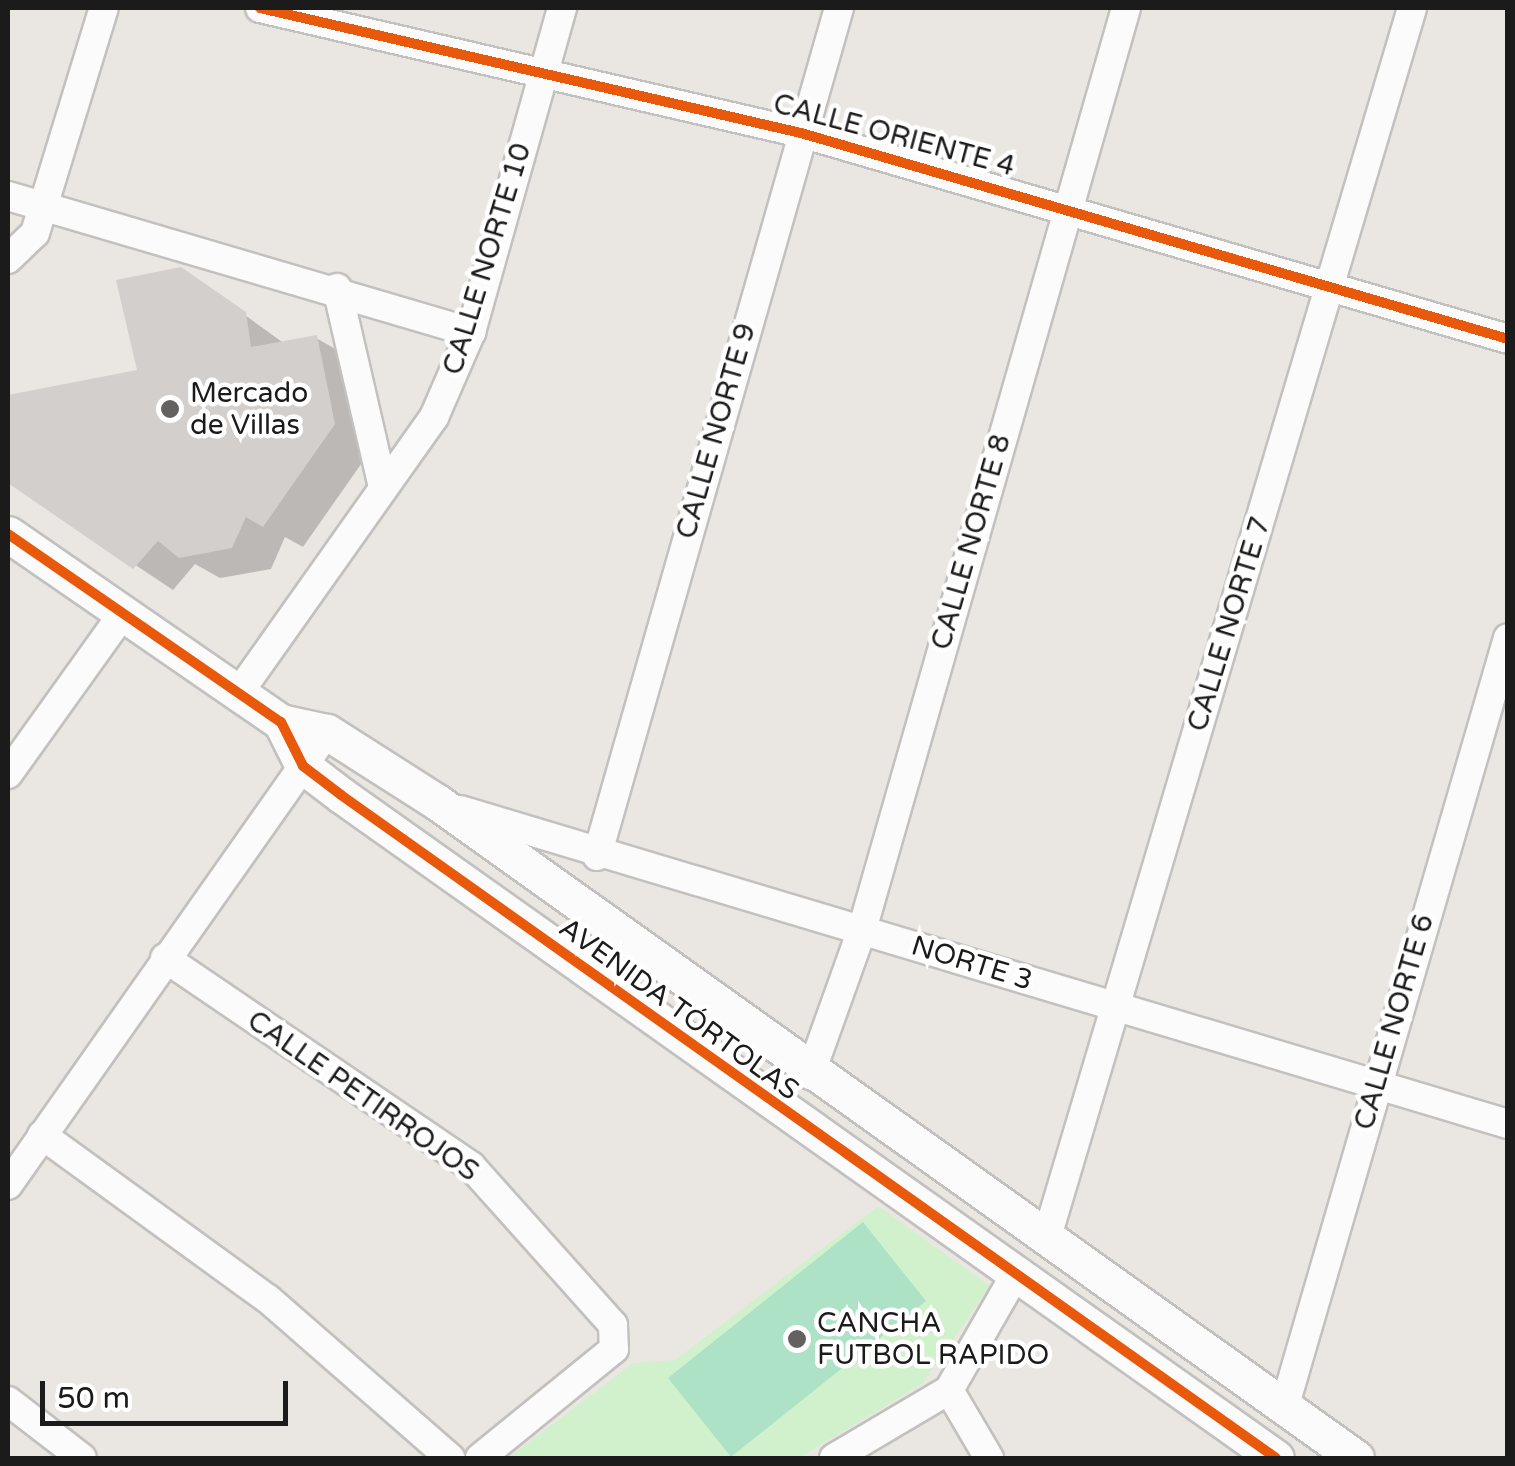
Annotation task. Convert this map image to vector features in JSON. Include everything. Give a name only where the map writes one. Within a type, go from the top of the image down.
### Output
[{"type":"street","points":[[8,259],[35,233],[104,8]]},
{"type":"street","name":"CALLE ORIENTE 4","points":[[260,8],[545,68],[801,133],[1067,204],[1508,339]]},
{"type":"street","name":"CALLE NORTE 10","points":[[240,691],[434,417],[470,332],[562,8]]},
{"type":"street","name":"CALLE NORTE 9","points":[[596,856],[839,8]]},
{"type":"street","name":"CALLE NORTE 8","points":[[810,1075],[862,930],[1126,8]]},
{"type":"street","name":"CALLE NORTE 7","points":[[1046,1240],[1412,8]]},
{"type":"street","points":[[8,196],[337,288],[470,332]]},
{"type":"street","points":[[337,288],[383,488]]},
{"type":"street","points":[[8,534],[281,722],[327,732],[8,1185]]},
{"type":"street","points":[[8,774],[124,612]]},
{"type":"street","name":"CALLE NORTE 6","points":[[1284,1408],[1375,1082],[1508,638]]},
{"type":"street","points":[[281,722],[303,766]]},
{"type":"street","name":"AVENIDA TÓRTOLAS","points":[[327,732],[437,802],[810,1075],[1356,1458]]},
{"type":"street","name":"AVENIDA TÓRTOLAS","points":[[303,766],[1014,1277],[1276,1458]]},
{"type":"street","name":"NORTE 3","points":[[437,802],[596,856],[862,930],[1508,1124]]},
{"type":"street","name":"CALLE PETIRROJOS","points":[[165,958],[471,1166],[613,1325],[614,1349],[480,1458]]},
{"type":"street","points":[[42,1135],[268,1299],[450,1458]]},
{"type":"street","points":[[834,1458],[949,1390],[1014,1277]]},
{"type":"street","points":[[949,1390],[989,1458]]},
{"type":"street","points":[[8,1401],[82,1458]]},
{"type":"green space","points":[[878,1206],[990,1286],[923,1383],[799,1458],[508,1458],[633,1363],[675,1360]]},
{"type":"green space","name":"CANCHA FUTBOL RAPIDO","points":[[863,1222],[926,1301],[731,1457],[668,1378]]},
{"type":"building","name":"Mercado de Villas","points":[[181,267],[246,312],[251,347],[317,335],[335,424],[263,527],[246,517],[232,548],[179,558],[158,541],[133,569],[8,483],[8,395],[137,370],[116,280]]},
{"type":"cycle path","points":[[260,8],[801,133],[1508,339]]},
{"type":"cycle path","points":[[8,534],[281,722],[303,766],[341,795],[1276,1458]]},
{"type":"place","name":"Mercado de Villas","points":[[170,409]]},
{"type":"place","name":"CANCHA FUTBOL RAPIDO","points":[[797,1339]]}]
